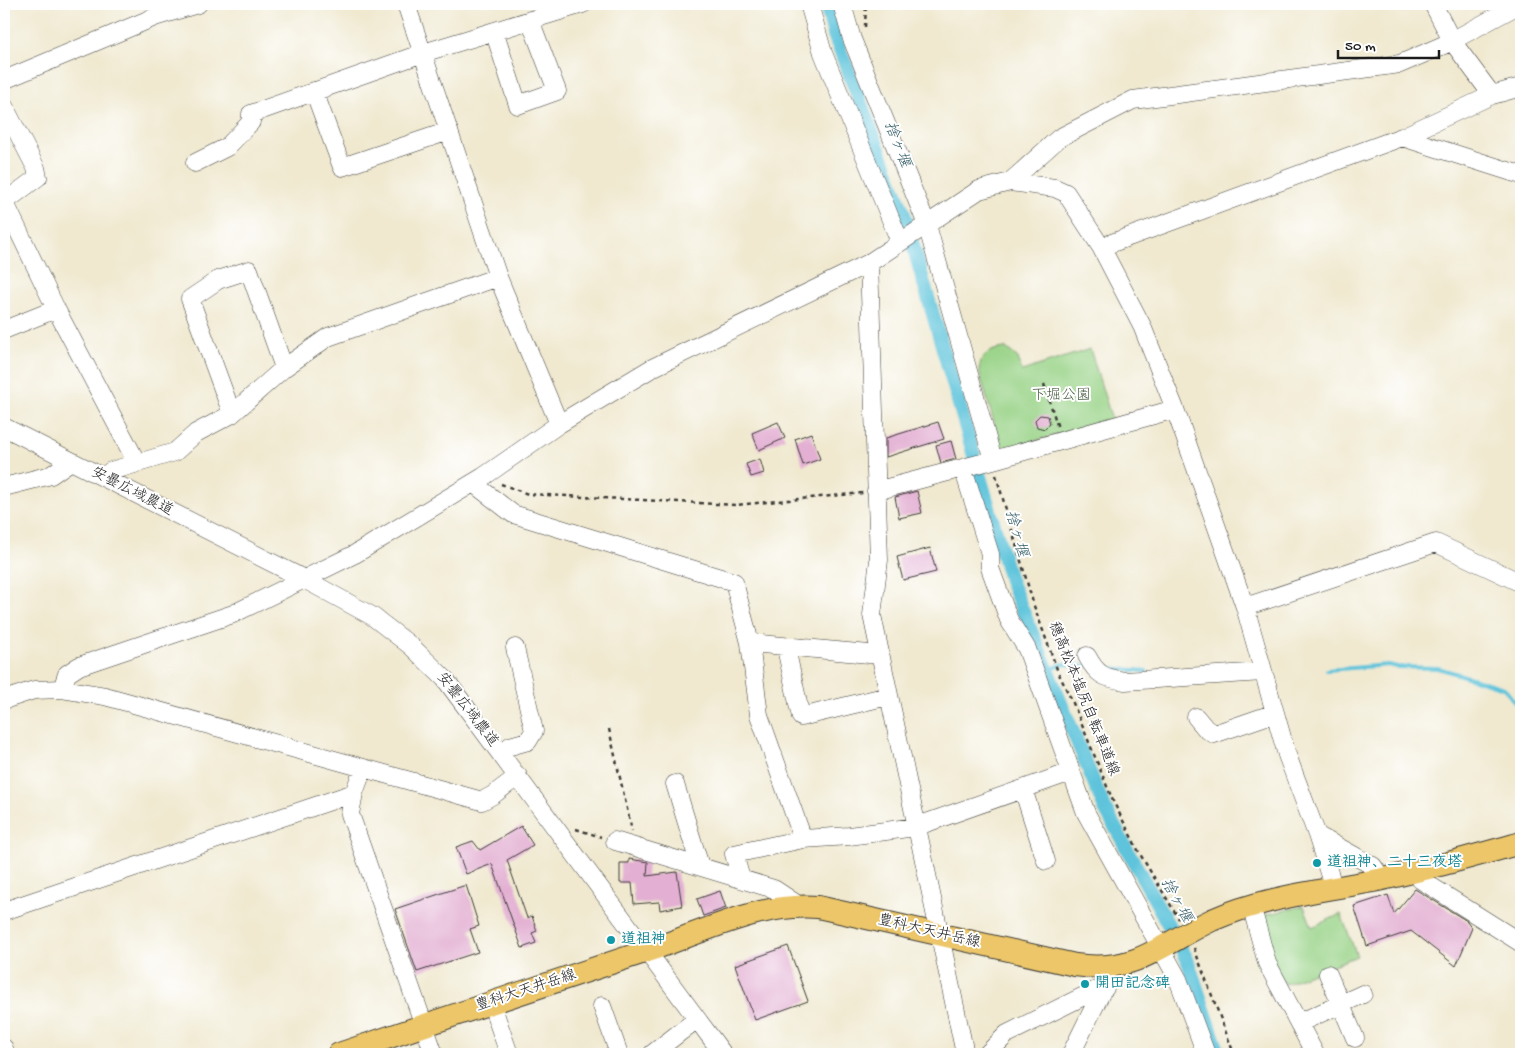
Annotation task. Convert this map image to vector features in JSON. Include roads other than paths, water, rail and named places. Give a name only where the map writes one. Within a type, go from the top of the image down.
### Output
[{"type":"main road","name":"豊科大天井岳線","points":[[339,1054],[646,952],[725,923],[770,910],[798,905],[818,907],[1091,968],[1108,977],[1210,921],[1251,906],[1417,871],[1521,843]]},
{"type":"street","points":[[4,80],[154,17],[198,4]]},
{"type":"street","points":[[406,4],[498,277],[559,424]]},
{"type":"street","points":[[195,164],[227,147],[251,122],[251,114],[423,53],[583,4]]},
{"type":"street","points":[[809,4],[823,53],[902,241]]},
{"type":"street","points":[[842,4],[852,39],[924,227],[992,464]]},
{"type":"street","points":[[1432,4],[1452,41],[1492,95]]},
{"type":"street","points":[[1010,182],[1059,138],[1133,100],[1400,64],[1452,41],[1520,4]]},
{"type":"street","points":[[494,31],[518,104],[557,91],[530,20]]},
{"type":"street","points":[[1101,247],[1402,137],[1492,95],[1521,87]]},
{"type":"street","points":[[314,91],[342,167],[449,132]]},
{"type":"street","points":[[4,106],[36,168],[38,177],[10,198],[7,202],[7,207],[56,309],[137,463]]},
{"type":"street","points":[[1402,137],[1521,175]]},
{"type":"street","points":[[62,689],[67,674],[80,666],[233,614],[306,580],[355,554],[478,480],[559,424],[652,368],[869,263],[979,190],[1010,182],[1055,188],[1066,193],[1101,247],[1142,326],[1175,410],[1245,607],[1287,755],[1317,835],[1334,889]]},
{"type":"street","points":[[869,263],[879,560],[872,615],[938,934],[965,1054]]},
{"type":"street","points":[[232,414],[190,299],[218,280],[249,270],[284,368]]},
{"type":"street","points":[[103,477],[111,471],[175,452],[196,433],[232,414],[284,368],[328,337],[498,277]]},
{"type":"street","points":[[4,330],[56,309]]},
{"type":"street","points":[[876,491],[963,468],[992,464],[1062,440],[1175,410]]},
{"type":"street","name":"安曇広域農道","points":[[4,427],[306,580],[372,616],[411,646],[445,679],[723,1054]]},
{"type":"street","points":[[4,487],[51,475],[71,461]]},
{"type":"street","points":[[963,468],[990,554],[990,568],[1009,620],[1027,649],[1086,813],[1177,939],[1178,979],[1206,1054]]},
{"type":"street","points":[[478,480],[513,514],[734,582],[750,643],[759,715],[803,839]]},
{"type":"street","points":[[1245,607],[1436,543],[1521,583]]},
{"type":"street","points":[[750,643],[786,648],[880,655]]},
{"type":"street","points":[[510,746],[528,741],[534,731],[515,648]]},
{"type":"street","points":[[786,648],[801,717],[888,696]]},
{"type":"street","points":[[1087,656],[1095,670],[1109,679],[1125,681],[1264,672]]},
{"type":"street","points":[[4,700],[34,690],[62,689],[115,699],[363,769],[482,800],[493,796],[518,776]]},
{"type":"street","points":[[1196,717],[1206,729],[1214,734],[1275,713]]},
{"type":"street","points":[[363,769],[354,793],[350,814],[434,1054]]},
{"type":"street","points":[[741,879],[734,854],[803,839],[849,836],[916,827],[1071,772]]},
{"type":"street","points":[[675,784],[700,866]]},
{"type":"street","points":[[1023,789],[1046,861]]},
{"type":"street","points":[[4,911],[354,793]]},
{"type":"street","points":[[1317,835],[1373,866],[1382,879]]},
{"type":"street","points":[[615,841],[774,889],[798,905]]},
{"type":"street","points":[[1417,871],[1421,880],[1521,943]]},
{"type":"street","points":[[1251,906],[1267,963],[1316,1054]]},
{"type":"street","points":[[1328,974],[1355,1038]]},
{"type":"street","points":[[987,1054],[1007,1034],[1094,991],[1108,977]]},
{"type":"street","points":[[1071,1054],[1108,977]]},
{"type":"street","points":[[1299,1023],[1363,994]]},
{"type":"street","points":[[491,1002],[509,1054]]},
{"type":"street","points":[[602,1006],[619,1054]]},
{"type":"street","points":[[652,1054],[697,1019]]},
{"type":"street","points":[[4,1048],[5,1054]]},
{"type":"waterway","name":"捨ヶ堰","points":[[826,4],[834,35],[903,211],[1010,580],[1105,809],[1187,959],[1219,1054]]},
{"type":"waterway","points":[[1047,671],[1063,664],[1086,666]]},
{"type":"waterway","points":[[1327,670],[1388,665],[1438,668],[1504,688],[1516,704],[1521,705]]},
{"type":"waterway","points":[[1106,668],[1146,671]]},
{"type":"place","name":"道祖神、二十三夜塔","points":[[1317,863]]},
{"type":"place","name":"道祖神","points":[[611,940]]},
{"type":"place","name":"開田記念碑","points":[[1085,984]]},
{"type":"park label","name":"下堀公園","points":[[1061,396]]}]
